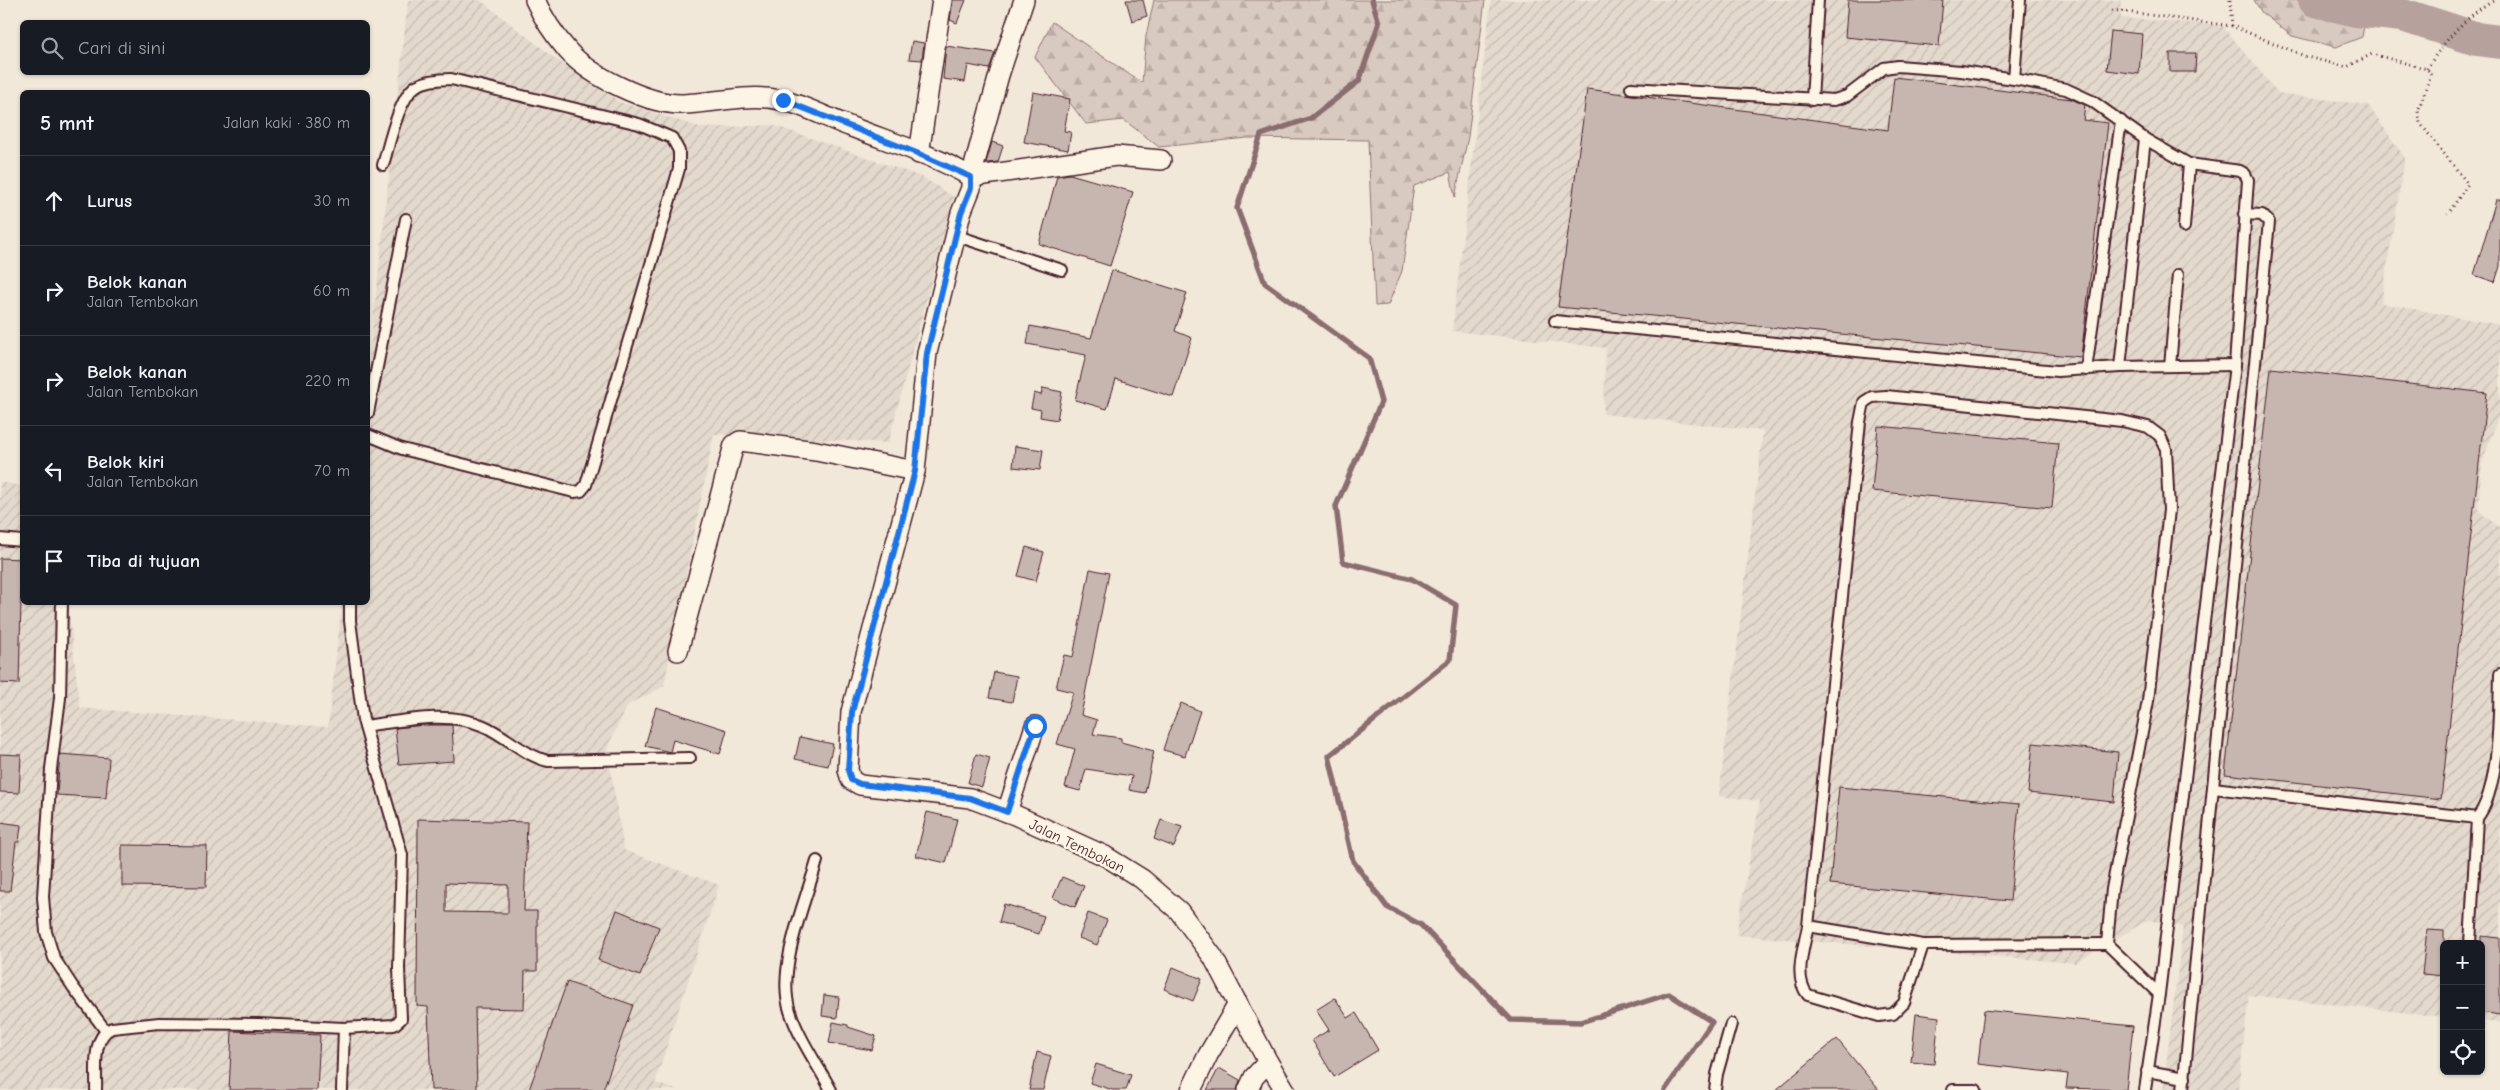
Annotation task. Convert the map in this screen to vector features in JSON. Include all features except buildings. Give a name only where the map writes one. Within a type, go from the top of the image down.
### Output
[{"type":"street","points":[[535,0],[541,13],[569,52],[608,80],[656,100],[682,104],[736,98],[783,100],[919,154],[971,177],[1116,156],[1161,160]]},
{"type":"street","points":[[919,154],[942,0]]},
{"type":"street","name":"Jalan Tembokan","points":[[1024,0],[999,75],[971,177],[971,188],[961,213],[957,236],[944,279],[927,353],[915,471],[852,712],[848,770],[851,780],[860,784],[970,798],[1007,812],[1105,856],[1142,879],[1179,911],[1212,958],[1238,1004],[1258,1074],[1286,1090]]},
{"type":"street","points":[[678,651],[734,445],[740,442],[797,449],[915,471]]},
{"type":"street","points":[[1007,812],[1035,726]]},
{"type":"street","points":[[1191,1090],[1208,1055],[1238,1004]]},
{"type":"lane","points":[[1812,100],[1818,0]]},
{"type":"lane","points":[[2014,79],[2020,0]]},
{"type":"lane","points":[[1631,88],[1834,100],[1846,96],[1884,68],[1961,71],[2066,89],[2092,101],[2145,140],[2189,164],[2240,171],[2245,174],[2248,180],[2244,214],[2235,365],[2159,994],[2145,1090]]},
{"type":"lane","points":[[370,436],[402,449],[574,492],[581,491],[586,485],[676,178],[679,151],[672,138],[638,124],[451,79],[437,79],[415,87],[403,102],[383,165]]},
{"type":"lane","points":[[2086,370],[2121,121]]},
{"type":"lane","points":[[2120,367],[2145,140]]},
{"type":"lane","points":[[2184,227],[2189,164]]},
{"type":"lane","points":[[2183,1090],[2269,222],[2262,215],[2244,214]]},
{"type":"lane","points":[[370,403],[406,219]]},
{"type":"lane","points":[[957,236],[1062,270]]},
{"type":"lane","points":[[2170,366],[2178,274]]},
{"type":"lane","points":[[1555,321],[2056,371],[2120,367],[2235,365]]},
{"type":"lane","points":[[1923,945],[1904,1003],[1893,1014],[1879,1016],[1808,995],[1804,990],[1801,969],[1808,926],[1860,422],[1864,402],[1872,397],[1886,396],[2122,421],[2148,427],[2160,436],[2166,448],[2169,510],[2148,702],[2112,889],[2107,944]]},
{"type":"lane","points":[[0,539],[20,541]]},
{"type":"lane","points":[[62,605],[60,698],[51,770],[42,897],[46,932],[54,958],[106,1031]]},
{"type":"lane","points":[[96,1090],[99,1039],[106,1031],[159,1023],[258,1024],[344,1028],[394,1025],[401,1019],[399,968],[402,854],[365,726],[350,621],[350,605]]},
{"type":"lane","points":[[2470,940],[2478,818],[2485,811],[2491,799],[2499,745],[2500,674]]},
{"type":"lane","points":[[365,726],[441,718],[464,718],[484,726],[536,758],[548,760],[690,758]]},
{"type":"lane","points":[[2212,788],[2478,818]]},
{"type":"lane","points":[[817,861],[791,952],[787,986],[790,1010],[831,1090]]},
{"type":"lane","points":[[1808,926],[1923,945],[2107,944],[2159,994]]},
{"type":"lane","points":[[1715,1090],[1717,1074],[1732,1024]]},
{"type":"lane","points":[[342,1090],[344,1028]]},
{"type":"lane","points":[[2147,1071],[2184,1078]]},
{"type":"lane","points":[[1953,1090],[1976,1090]]},
{"type":"path","points":[[2230,0],[2232,26]]},
{"type":"path","points":[[2427,69],[2441,46],[2471,15],[2493,0]]},
{"type":"path","points":[[2112,10],[2232,26],[2319,62],[2347,67],[2372,54],[2427,69],[2431,74],[2418,111],[2420,123],[2468,184],[2448,214]]},
{"type":"shaded area","points":[[408,0],[480,0],[557,60],[620,102],[702,128],[773,125],[922,177],[954,197],[888,443],[714,434],[664,686],[628,705],[607,748],[624,850],[719,885],[655,1083],[677,1090],[0,1090],[0,482],[20,486],[20,605],[68,605],[80,708],[328,727],[342,605],[370,605],[370,349]]},
{"type":"shaded area","points":[[1491,0],[2121,0],[2121,18],[2222,25],[2278,93],[2368,105],[2405,158],[2381,303],[2500,325],[2500,412],[2482,463],[2478,510],[2500,528],[2500,1023],[2485,1021],[2485,940],[2440,940],[2440,1017],[2249,995],[2238,1090],[2163,1090],[2183,927],[2148,920],[2075,963],[1736,935],[1760,801],[1719,796],[1763,431],[1603,414],[1606,348],[1452,331]]},
{"type":"green space","points":[[1154,0],[1485,0],[1468,137],[1455,197],[1450,172],[1414,186],[1402,271],[1388,305],[1375,306],[1368,140],[1247,138],[1159,147],[1124,120],[1086,124],[1035,57],[1052,22],[1142,83],[1146,36]]},
{"type":"green space","points":[[2254,0],[2359,0],[2367,10],[2362,37],[2336,47],[2292,36],[2262,13]]},
{"type":"waterway","points":[[1372,0],[1379,23],[1359,81],[1311,118],[1261,135],[1237,208],[1265,283],[1369,358],[1381,402],[1336,506],[1343,562],[1412,579],[1456,605],[1450,660],[1329,756],[1353,861],[1387,907],[1421,925],[1511,1020],[1581,1022],[1669,994],[1712,1022],[1665,1090]]},
{"type":"waterway","points":[[2315,0],[2356,10],[2403,15],[2477,39],[2500,42]]},
{"type":"route","points":[[783,100],[919,154],[971,177],[971,188],[961,213],[957,236],[944,279],[927,353],[915,471],[905,516],[852,712],[848,770],[851,780],[860,784],[970,798],[1007,812],[1035,726]]}]
